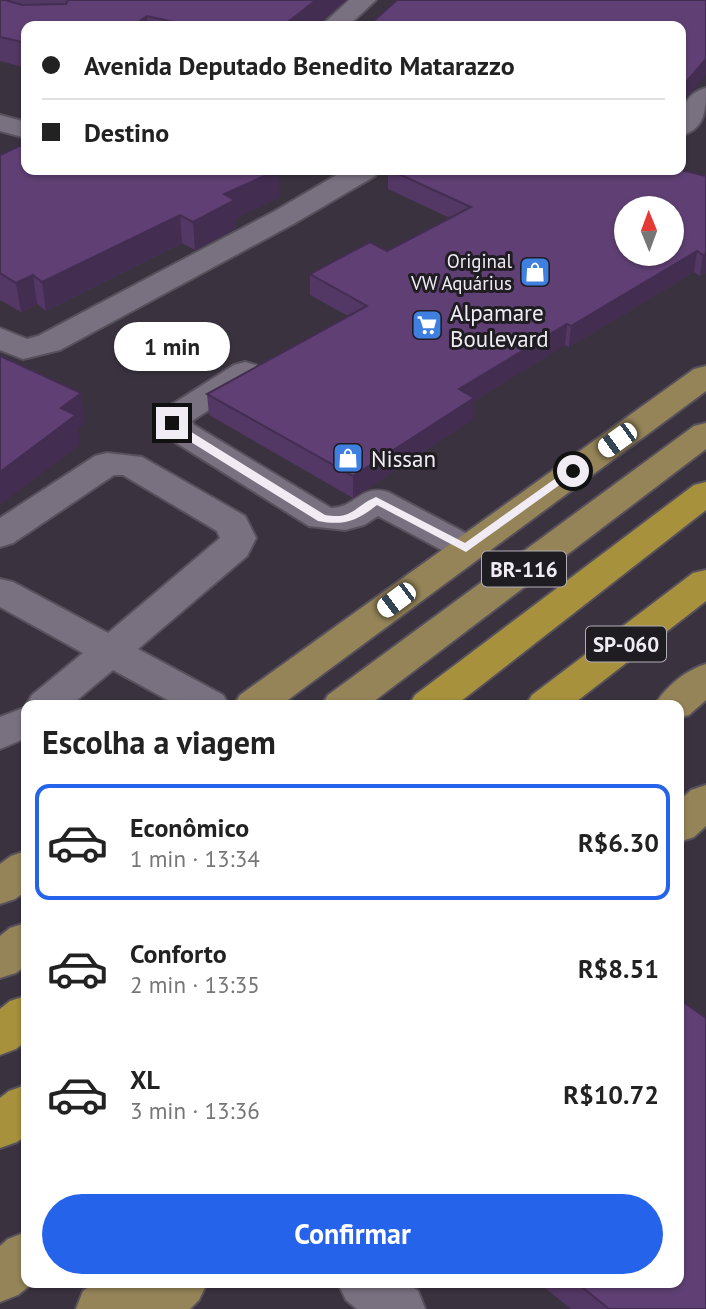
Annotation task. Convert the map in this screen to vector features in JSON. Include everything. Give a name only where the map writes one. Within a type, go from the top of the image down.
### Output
[{"type":"highway","name":"SP-060","points":[[436,700],[706,492]]},
{"type":"highway","name":"SP-060","points":[[553,700],[706,582]]},
{"type":"highway","points":[[0,1035],[21,1019]]},
{"type":"highway","points":[[0,1126],[21,1110]]},
{"type":"main road","points":[[261,700],[466,548],[706,376]]},
{"type":"main road","name":"BR-116","points":[[349,700],[706,433]]},
{"type":"main road","points":[[681,700],[706,678]]},
{"type":"main road","points":[[684,821],[706,801]]},
{"type":"main road","points":[[0,887],[21,872]]},
{"type":"main road","points":[[0,960],[21,945]]},
{"type":"main road","points":[[0,1278],[21,1260]]},
{"type":"main road","points":[[102,1309],[128,1288]]},
{"type":"main road","points":[[153,1309],[176,1288]]},
{"type":"lane","points":[[339,21],[364,0]]},
{"type":"lane","points":[[686,121],[706,96]]},
{"type":"lane","points":[[0,99],[21,105]]},
{"type":"lane","points":[[0,123],[21,143]]},
{"type":"lane","points":[[0,338],[23,349],[49,343],[285,217],[356,175]]},
{"type":"lane","points":[[245,372],[180,414],[172,423],[182,432],[322,518],[340,521],[354,517],[376,500],[466,548]]},
{"type":"lane","points":[[0,535],[107,464],[118,463],[130,465],[232,524],[238,538],[234,548],[52,700]]},
{"type":"lane","points":[[0,591],[200,700]]},
{"type":"lane","points":[[0,734],[21,724]]},
{"type":"lane","points":[[370,1288],[399,1309]]},
{"type":"building","points":[[0,0],[22,5],[66,4],[68,0],[316,0],[289,21],[170,21],[147,16],[140,21],[21,21],[21,42],[0,37]]},
{"type":"building","points":[[397,0],[706,0],[706,59],[686,82],[686,21],[374,21]]},
{"type":"building","points":[[21,145],[21,175],[267,175],[224,194],[235,200],[193,222],[180,215],[42,282],[33,275],[16,283],[0,273],[0,155]]},
{"type":"building","points":[[686,171],[706,176],[706,253],[703,255],[697,251],[684,259],[684,196],[614,196],[614,266],[672,266],[571,326],[567,324],[459,389],[474,398],[353,476],[207,394],[367,306],[310,274],[370,242],[387,251],[471,207],[401,175],[686,175]]},
{"type":"building","points":[[0,356],[81,393],[61,408],[76,415],[0,472]]},
{"type":"building","points":[[684,1003],[706,1018],[706,1309],[609,1309],[583,1288],[684,1288]]},
{"type":"place","name":"Original VW Aquárius","points":[[535,272]]},
{"type":"place","name":"Alpamare Boulevard","points":[[427,325]]},
{"type":"place","name":"Nissan","points":[[348,458]]},
{"type":"route","points":[[172,423],[182,432],[322,518],[340,521],[354,517],[376,500],[466,548],[573,471]]}]
